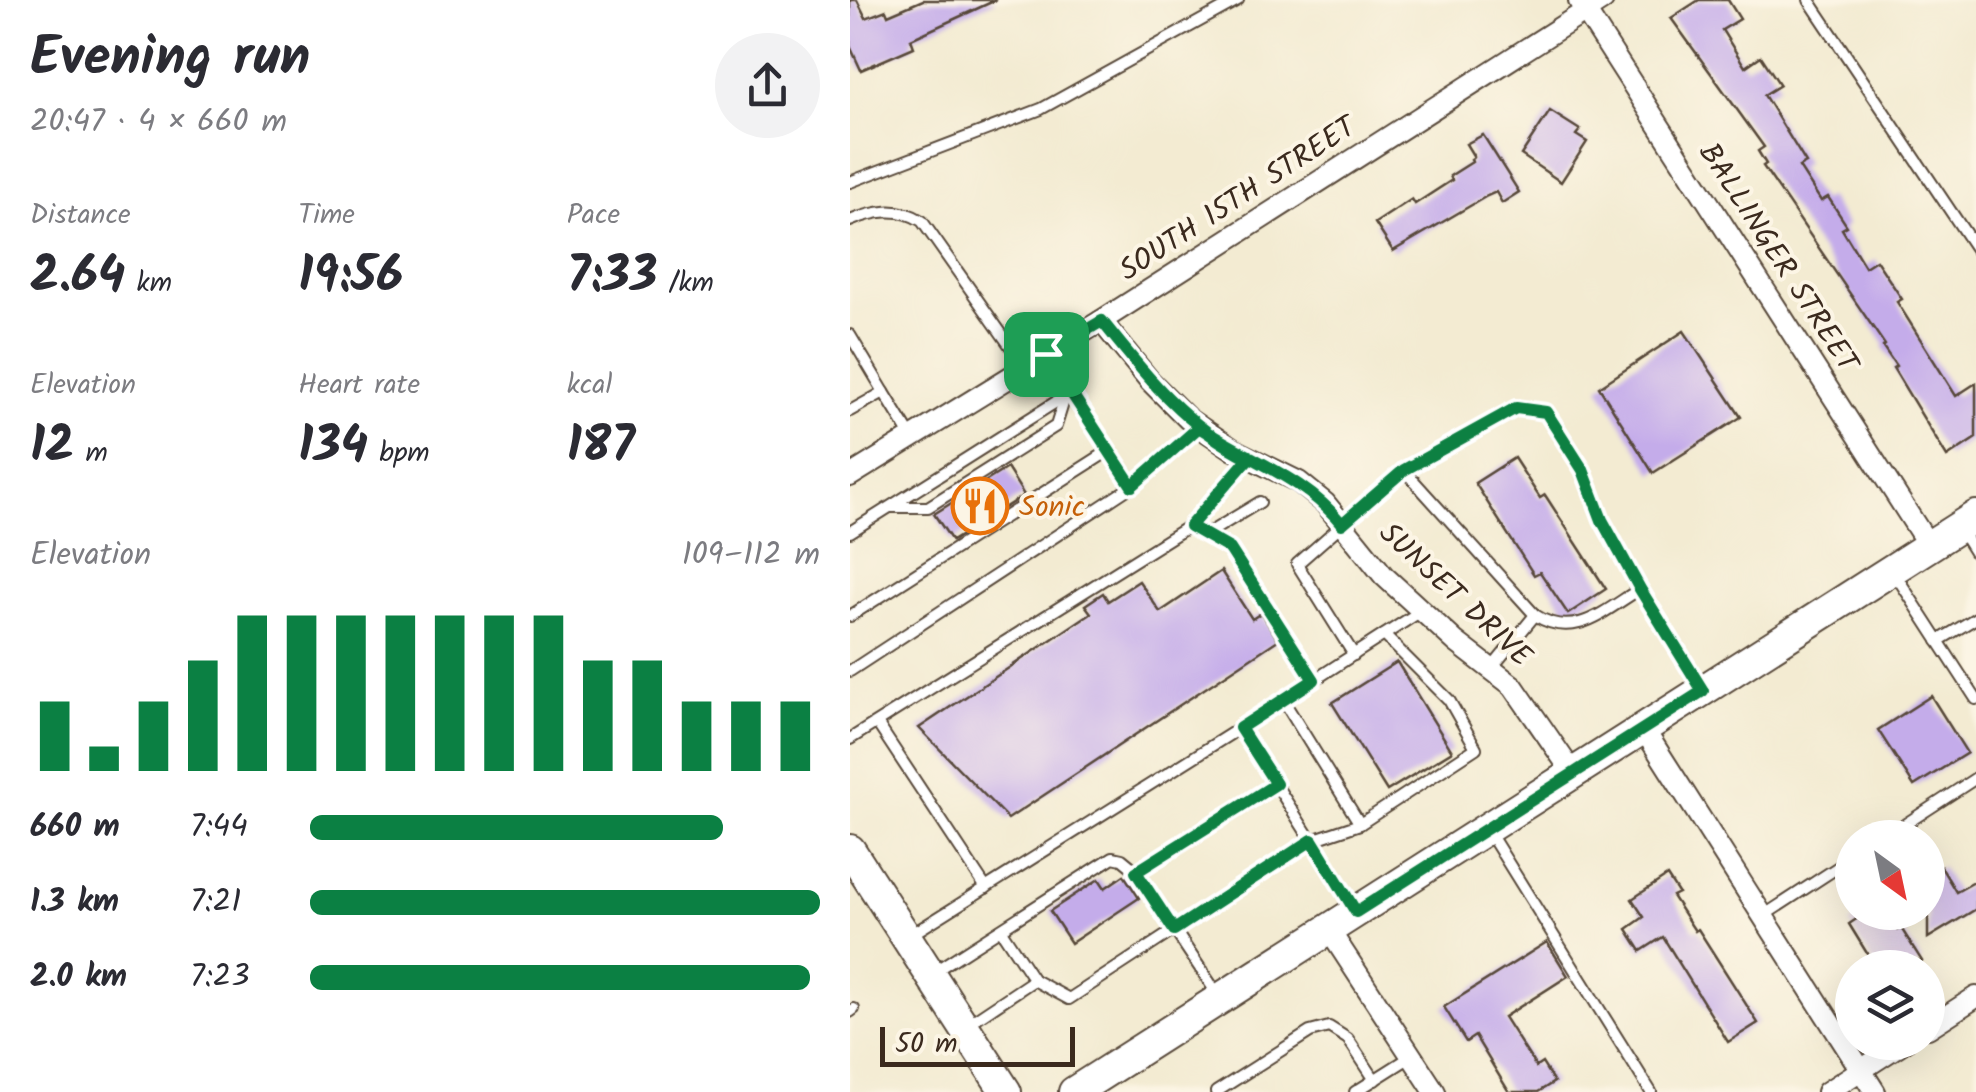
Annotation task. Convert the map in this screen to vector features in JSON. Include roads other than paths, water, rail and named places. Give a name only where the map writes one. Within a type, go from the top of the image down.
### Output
[{"type":"main road","points":[[1074,1092],[1968,522]]},
{"type":"main road","points":[[850,850],[1006,1092]]},
{"type":"street","name":"SOUTH 15TH STREET","points":[[850,476],[1102,321],[1589,4]]},
{"type":"street","name":"BALLINGER STREET","points":[[1589,4],[1929,546]]},
{"type":"street","name":"SUNSET DRIVE","points":[[1102,321],[1150,381],[1199,427],[1249,458],[1299,482],[1324,503],[1384,576],[1513,686],[1573,774]]},
{"type":"street","points":[[1644,728],[1875,1092]]},
{"type":"street","points":[[1329,930],[1435,1092]]},
{"type":"street","points":[[1945,1017],[1976,997]]},
{"type":"street","points":[[1827,1092],[1876,1060]]},
{"type":"lane","points":[[850,182],[1041,109],[1238,0]]},
{"type":"lane","points":[[1809,0],[1976,249]]},
{"type":"lane","points":[[850,221],[879,211],[907,214],[922,221],[1025,368]]},
{"type":"lane","points":[[850,335],[912,438]]},
{"type":"lane","points":[[1046,354],[1068,395],[1132,486]]},
{"type":"lane","points":[[850,412],[884,392]]},
{"type":"lane","points":[[850,532],[1068,395]]},
{"type":"lane","points":[[889,507],[928,506],[985,472],[1056,426],[1068,395]]},
{"type":"lane","points":[[1354,655],[1296,564],[1404,470],[1516,408],[1546,412],[1583,470],[1602,520],[1640,589],[1703,691]]},
{"type":"lane","points":[[850,671],[1132,486],[1199,427]]},
{"type":"lane","points":[[850,616],[1107,452]]},
{"type":"lane","points":[[850,739],[1190,526],[1249,458]]},
{"type":"lane","points":[[1404,470],[1535,616],[1552,627],[1577,626],[1640,589]]},
{"type":"lane","points":[[1207,534],[1260,502]]},
{"type":"lane","points":[[1968,522],[1976,554]]},
{"type":"lane","points":[[1190,526],[1230,549],[1314,680]]},
{"type":"lane","points":[[1892,569],[1976,700]]},
{"type":"lane","points":[[906,938],[1422,611]]},
{"type":"lane","points":[[1491,668],[1535,616]]},
{"type":"lane","points":[[1938,641],[1976,618]]},
{"type":"lane","points":[[1000,930],[1034,980],[1069,1000],[1312,840],[1360,824],[1476,748],[1449,700],[1384,635]]},
{"type":"lane","points":[[1283,700],[1360,824]]},
{"type":"lane","points":[[877,723],[986,888]]},
{"type":"lane","points":[[1240,728],[1356,912]]},
{"type":"lane","points":[[1912,820],[1976,778]]},
{"type":"lane","points":[[1136,872],[1276,784]]},
{"type":"lane","points":[[1487,828],[1651,1092]]},
{"type":"lane","points":[[930,974],[1113,857],[1122,859],[1136,872],[1220,998]]},
{"type":"lane","points":[[1763,916],[1835,869]]},
{"type":"lane","points":[[964,1026],[1034,980]]},
{"type":"lane","points":[[1216,1092],[1310,1032],[1329,1027],[1348,1039],[1375,1080]]},
{"type":"lane","points":[[1356,1092],[1412,1056]]},
{"type":"place","name":"Sonic","points":[[980,506]]}]
